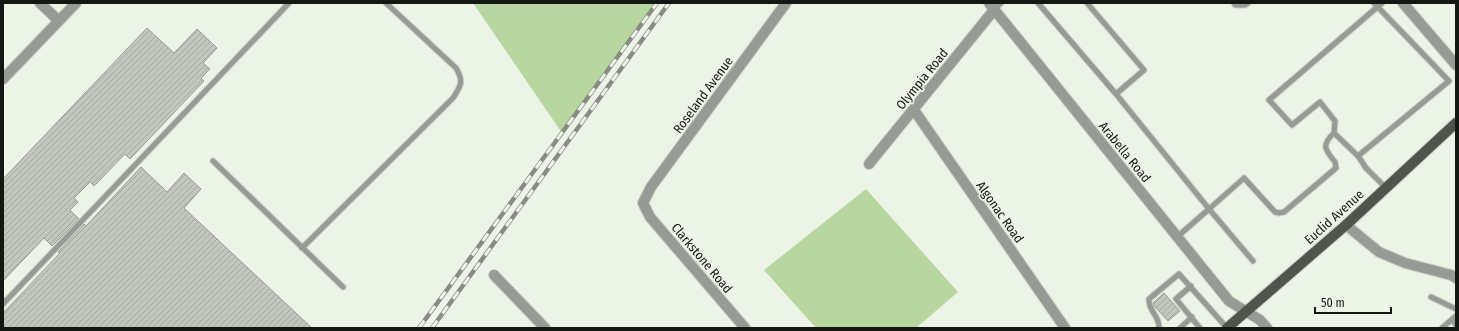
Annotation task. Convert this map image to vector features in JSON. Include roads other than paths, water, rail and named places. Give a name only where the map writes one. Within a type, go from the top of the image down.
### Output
[{"type":"main road","name":"Euclid Avenue","points":[[1227,328],[1346,225],[1456,123]]},
{"type":"street","points":[[40,3],[58,20]]},
{"type":"street","points":[[3,80],[58,20],[76,3]]},
{"type":"street","name":"Roseland Avenue","points":[[643,203],[651,187],[786,3]]},
{"type":"street","points":[[1403,3],[1456,65]]},
{"type":"street","name":"Olympia Road","points":[[869,164],[914,110],[994,5]]},
{"type":"street","name":"Arabella Road","points":[[994,5],[1229,301],[1260,320],[1267,328]]},
{"type":"street","name":"Algonac Road","points":[[914,110],[1065,328]]},
{"type":"street","name":"Clarkstone Road","points":[[643,203],[650,217],[745,328]]},
{"type":"street","points":[[1346,225],[1379,252],[1405,263],[1451,275],[1456,278]]},
{"type":"street","points":[[494,275],[545,328]]},
{"type":"lane","points":[[3,304],[289,3]]},
{"type":"lane","points":[[302,248],[453,98],[461,87],[461,76],[456,68],[386,3]]},
{"type":"lane","points":[[1038,3],[1116,94],[1209,209],[1253,260]]},
{"type":"lane","points":[[1086,3],[1144,70],[1116,94]]},
{"type":"lane","points":[[1234,3],[1235,5],[1245,5],[1248,3]]},
{"type":"lane","points":[[1177,237],[1244,178],[1275,212],[1279,213],[1284,212],[1336,168],[1335,162],[1326,152],[1325,145],[1334,133],[1335,121],[1320,102],[1292,125],[1269,100],[1378,4],[1449,81],[1358,156]]},
{"type":"lane","points":[[1334,133],[1358,156],[1366,168],[1386,188]]},
{"type":"lane","points":[[212,161],[343,287]]},
{"type":"lane","points":[[1159,328],[1159,323],[1149,305],[1149,299],[1179,274],[1227,328]]},
{"type":"lane","points":[[1191,286],[1176,299],[1200,328]]},
{"type":"lane","points":[[1431,297],[1456,309]]},
{"type":"lane","points":[[1180,328],[1192,318]]},
{"type":"lane","points":[[1442,328],[1454,318],[1456,325]]},
{"type":"railway","points":[[419,328],[657,3]]},
{"type":"railway","points":[[432,328],[669,3]]}]
